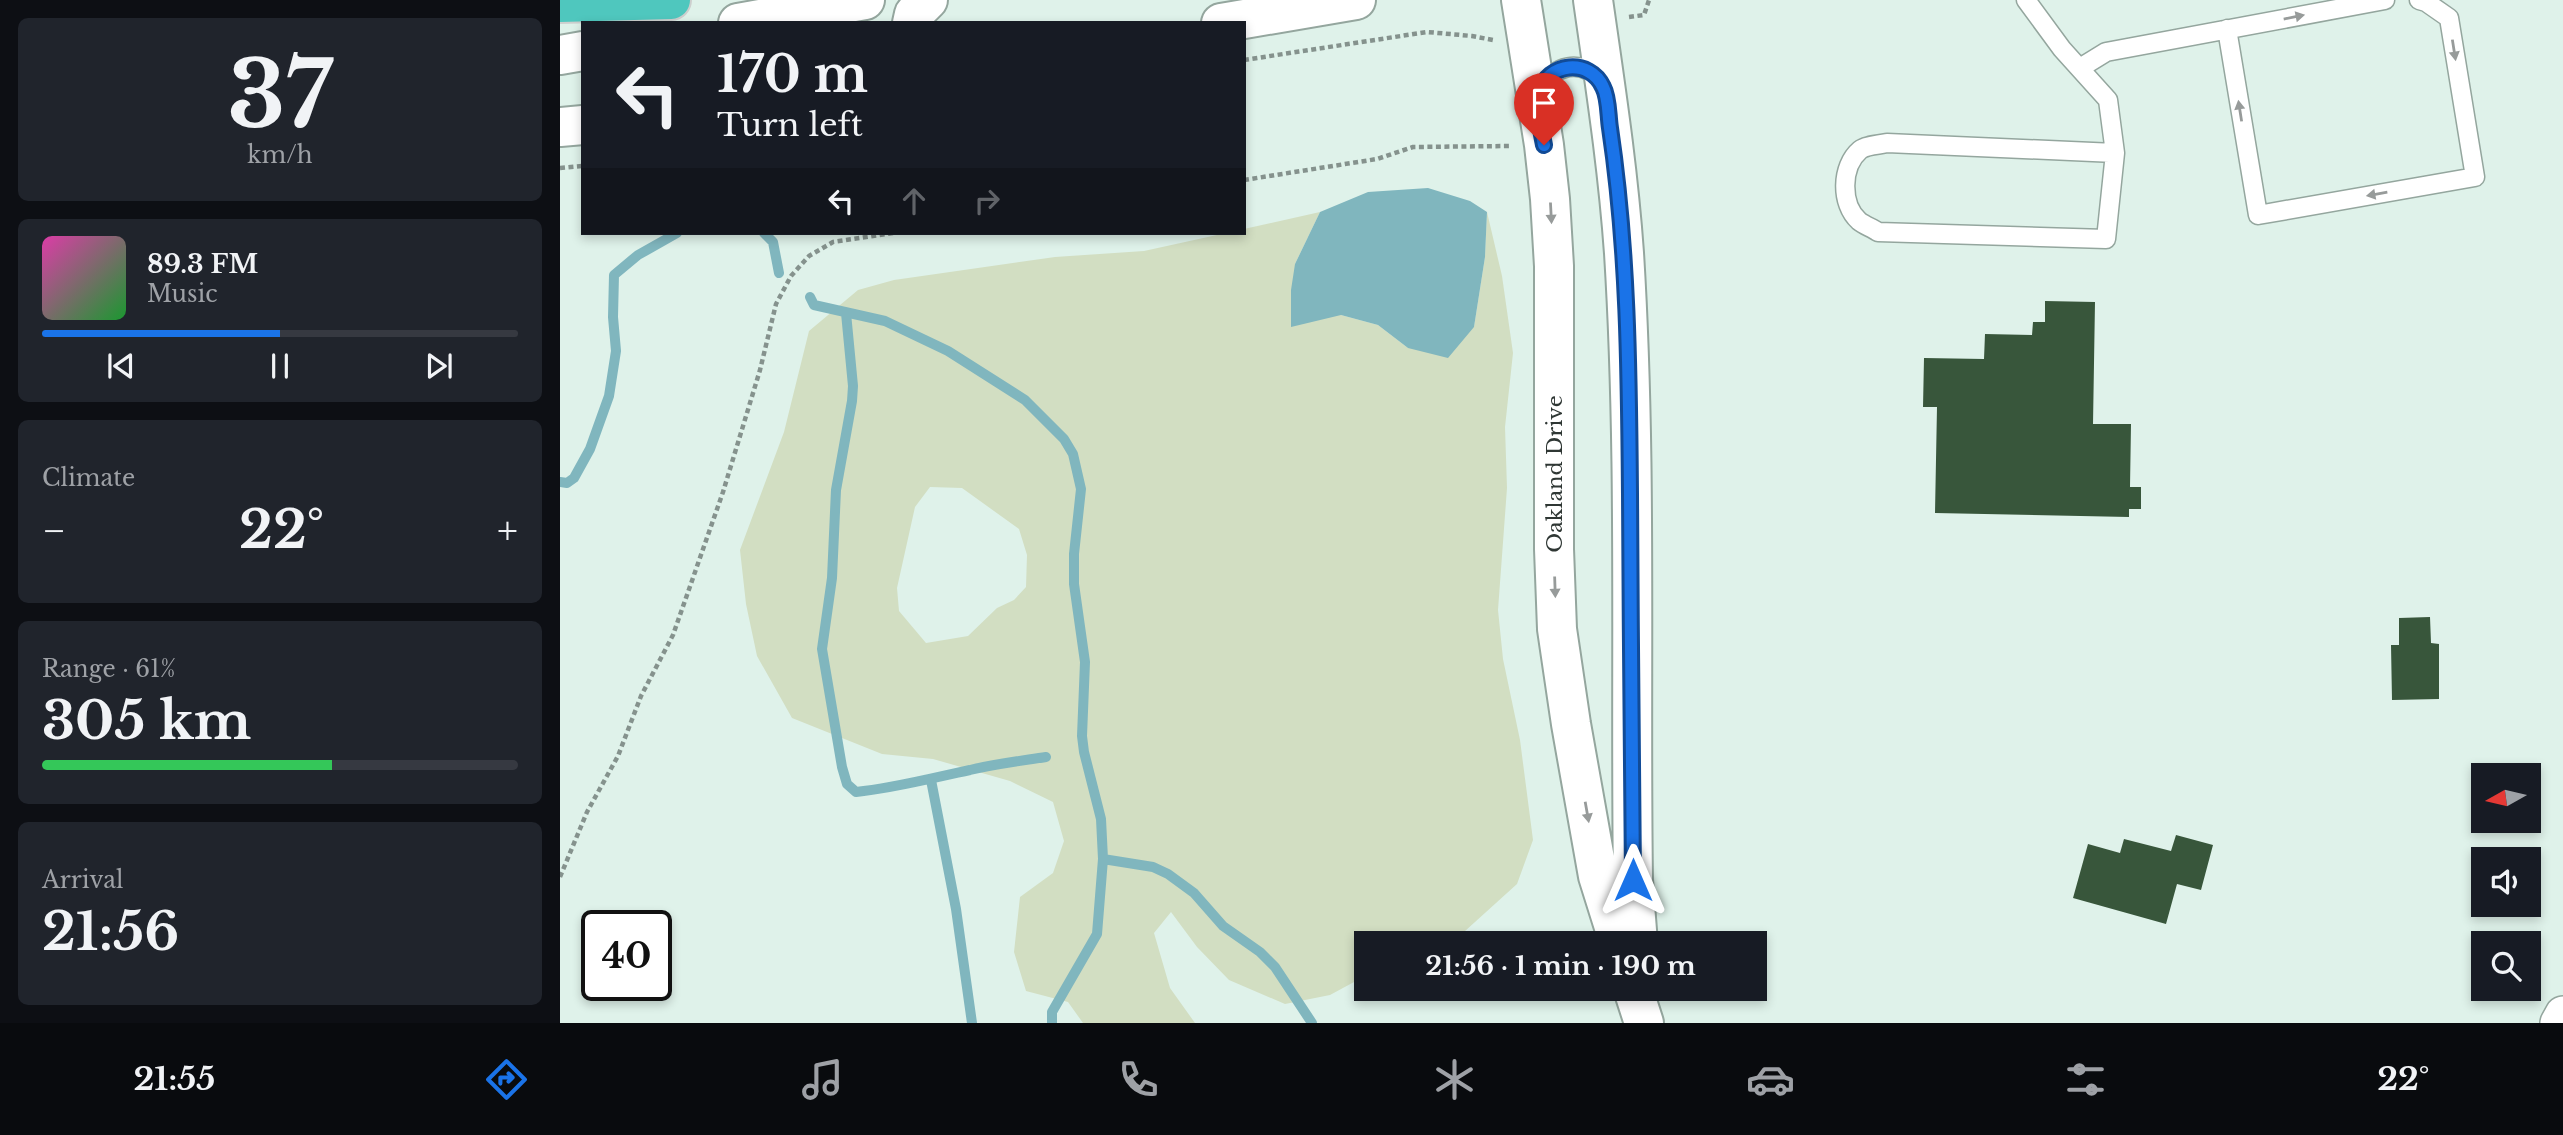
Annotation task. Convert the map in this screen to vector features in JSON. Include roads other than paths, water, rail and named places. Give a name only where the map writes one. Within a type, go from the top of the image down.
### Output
[{"type":"highway","points":[[560,3],[671,0]]},
{"type":"street","points":[[749,21],[865,0]]},
{"type":"street","points":[[912,21],[914,14],[928,0]]},
{"type":"street","points":[[1233,21],[1356,0]]},
{"type":"street","points":[[1594,11],[1618,178],[1624,267],[1629,408],[1633,880],[1637,931]]},
{"type":"street","name":"Oakland Drive","points":[[1523,16],[1544,145],[1554,266],[1554,549],[1557,629],[1598,876],[1615,931]]},
{"type":"street","points":[[560,55],[581,51]]},
{"type":"street","points":[[560,127],[581,125]]},
{"type":"street","points":[[1637,1001],[1645,1023]]},
{"type":"street","points":[[1643,1001],[1645,1023]]},
{"type":"street","points":[[2558,1023],[2563,1014]]},
{"type":"lane","points":[[2026,0],[2062,49],[2108,100],[2115,153],[2106,239],[1878,232],[1857,220],[1847,200],[1844,177],[1851,161],[1862,148],[1887,143],[2115,153]]},
{"type":"lane","points":[[2080,68],[2106,52],[2385,0]]},
{"type":"lane","points":[[2227,29],[2258,215],[2475,177],[2449,18],[2426,2],[2418,0]]},
{"type":"lane","points":[[1538,101],[1546,79],[1555,71],[1566,67],[1589,71],[1604,88]]},
{"type":"water","points":[[1428,188],[1470,201],[1487,212],[1485,257],[1474,327],[1448,358],[1408,348],[1378,325],[1341,315],[1291,327],[1291,290],[1295,264],[1320,212],[1368,192]]},
{"type":"waterway","points":[[560,482],[567,483],[574,478],[590,449],[609,396],[616,351],[613,317],[614,275],[638,255],[673,235]]},
{"type":"waterway","points":[[766,235],[773,242],[779,273]]},
{"type":"waterway","points":[[810,297],[814,305],[885,321],[948,351],[1025,400],[1064,439],[1073,454],[1081,489],[1074,554],[1074,584],[1085,662],[1082,736],[1101,819],[1103,859],[1097,934],[1052,1012],[1052,1023]]},
{"type":"waterway","points":[[846,313],[852,401],[836,490],[832,578],[822,649],[847,784],[856,792],[871,790],[1046,757]]},
{"type":"waterway","points":[[931,780],[956,909],[972,1023]]},
{"type":"waterway","points":[[1103,859],[1153,867],[1168,874],[1194,893],[1223,926],[1260,952],[1275,967],[1312,1023]]}]
